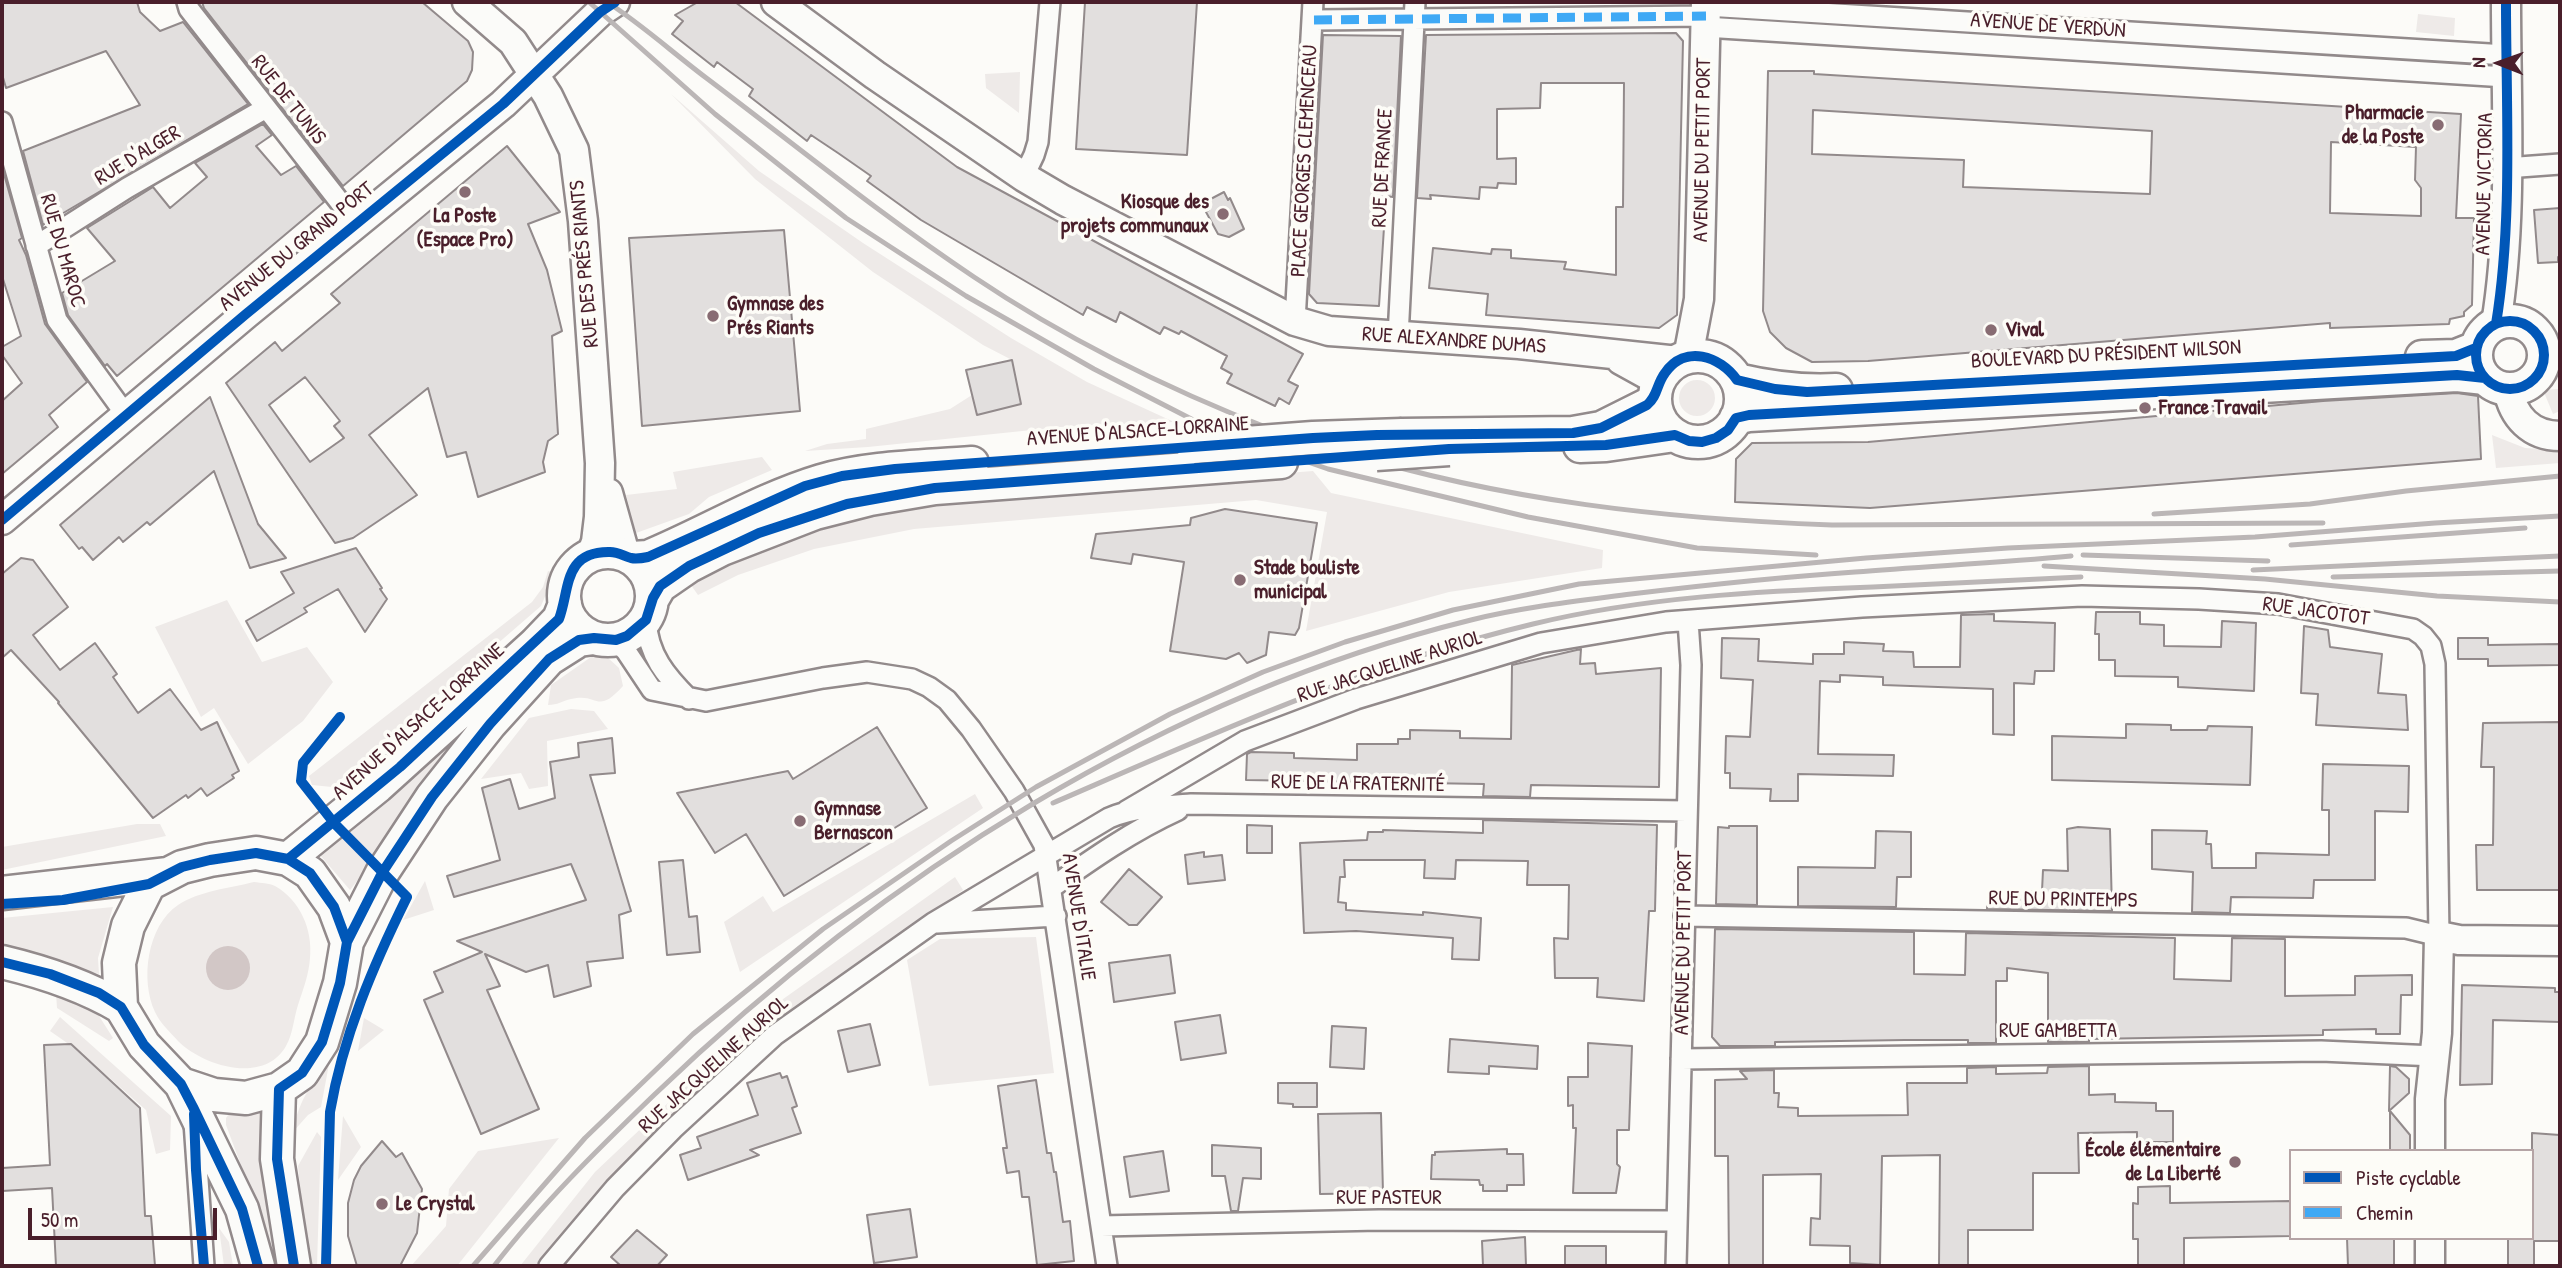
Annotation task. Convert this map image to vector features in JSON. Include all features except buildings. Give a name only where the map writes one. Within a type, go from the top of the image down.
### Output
[{"type":"main road","points":[[2526,330],[2543,357],[2523,380],[2479,369],[2476,348],[2480,338],[2526,330]]},
{"type":"main road","name":"BOULEVARD DU PRÉSIDENT WILSON","points":[[1737,380],[1775,389],[1807,392],[2456,356],[2476,348]]},
{"type":"main road","points":[[1730,370],[1737,380],[1741,406],[1737,418],[1728,430],[1716,438],[1702,442],[1689,441],[1664,426],[1657,413],[1678,371],[1730,370]]},
{"type":"main road","name":"AVENUE D'ALSACE-LORRAINE","points":[[629,556],[648,557],[805,486],[842,476],[1313,438],[1589,431],[1647,405],[1678,371]]},
{"type":"main road","name":"BOULEVARD DU PRÉSIDENT WILSON","points":[[1737,418],[1749,415],[2447,375],[2523,380]]},
{"type":"main road","name":"AVENUE D'ALSACE-LORRAINE","points":[[649,609],[660,586],[689,566],[722,549],[804,517],[870,499],[959,486],[1449,449],[1597,446],[1675,435]]},
{"type":"main road","points":[[614,552],[629,556],[644,569],[651,583],[649,609],[638,630],[605,639],[580,631],[570,619],[565,604],[569,575],[579,563],[591,555],[614,552]]},
{"type":"main road","name":"AVENUE D'ALSACE-LORRAINE","points":[[288,859],[393,774],[536,644],[559,619],[565,604]]},
{"type":"main road","name":"AVENUE D'ALSACE-LORRAINE","points":[[347,942],[382,873],[432,797],[490,724],[549,659],[579,640],[605,639]]},
{"type":"main road","points":[[2,904],[63,900],[159,879],[182,867],[210,860],[256,853],[288,859],[310,873],[334,908],[347,942],[340,983],[322,1042],[302,1073],[279,1089],[246,1098],[187,1096]]},
{"type":"main road","points":[[2,893],[159,879]]},
{"type":"main road","points":[[159,879],[128,926],[119,963],[121,998],[144,1045],[187,1096],[242,1209],[258,1266]]},
{"type":"main road","points":[[2,961],[121,998]]},
{"type":"main road","points":[[279,1089],[277,1158],[294,1266]]},
{"type":"street","name":"RUE DE TUNIS","points":[[187,2],[189,9],[357,224]]},
{"type":"street","name":"RUE DES PRÉS RIANTS","points":[[467,2],[513,42],[548,96],[574,150],[583,221],[600,463],[599,517],[591,555]]},
{"type":"street","name":"AVENUE DU GRAND PORT","points":[[2,520],[534,75],[600,12],[615,2]]},
{"type":"street","points":[[776,2],[875,75],[1063,200],[1299,322]]},
{"type":"street","points":[[1024,176],[1038,142],[1050,2]]},
{"type":"street","name":"AVENUE VICTORIA","points":[[2507,2],[2505,233],[2502,279],[2526,330]]},
{"type":"street","name":"RUE DE FRANCE","points":[[1398,337],[1414,10]]},
{"type":"street","points":[[1313,11],[1706,13]]},
{"type":"street","name":"PLACE GEORGES CLEMENCEAU","points":[[1299,322],[1313,11]]},
{"type":"street","name":"AVENUE DE VERDUN","points":[[1706,13],[2137,33],[2506,66]]},
{"type":"street","name":"AVENUE DE VERDUN","points":[[1706,13],[2136,54],[2506,66]]},
{"type":"street","name":"AVENUE DU PETIT PORT","points":[[1678,371],[1699,299],[1706,13]]},
{"type":"street","name":"AVENUE DE VERDUN","points":[[2136,54],[2137,33]]},
{"type":"street","name":"RUE D'ALGER","points":[[36,246],[127,188],[265,108]]},
{"type":"street","name":"RUE DU MAROC","points":[[2,122],[57,320],[125,415]]},
{"type":"street","points":[[2505,168],[2560,164]]},
{"type":"street","name":"RUE ALEXANDRE DUMAS","points":[[1299,322],[1329,331],[1606,353],[1678,371]]},
{"type":"street","points":[[2523,380],[2531,402],[2544,421],[2560,429]]},
{"type":"street","points":[[2523,380],[2513,408],[2520,420],[2542,434],[2560,436]]},
{"type":"street","name":"RUE DES PRÉS RIANTS","points":[[600,463],[629,556]]},
{"type":"street","name":"RUE JACOTOT","points":[[1688,621],[1836,608],[2082,596],[2277,604],[2413,629],[2423,636],[2431,646],[2435,664],[2439,936],[2437,1034],[2430,1098],[2430,1149]]},
{"type":"street","points":[[649,609],[647,635],[654,656],[666,677],[690,699]]},
{"type":"street","name":"AVENUE DU PETIT PORT","points":[[1676,1266],[1690,665],[1688,621]]},
{"type":"street","name":"RUE JACQUELINE AURIOL","points":[[549,1266],[615,1188],[673,1129],[775,1035],[933,923],[1109,818],[1126,811],[1245,741],[1356,699],[1541,643],[1666,622],[1688,621]]},
{"type":"street","name":"AVENUE D'ITALIE","points":[[605,639],[626,651],[652,690],[690,699],[719,700],[823,678],[867,672],[891,674],[929,687],[947,700],[971,729],[1014,791],[1044,845],[1107,1266]]},
{"type":"street","name":"RUE JACQUELINE AURIOL","points":[[1126,811],[1191,804]]},
{"type":"street","name":"RUE DE LA FRATERNITÉ","points":[[1051,888],[1094,857],[1148,824],[1191,804],[1687,811]]},
{"type":"street","points":[[933,923],[1056,916]]},
{"type":"street","name":"RUE DU PRINTEMPS","points":[[1684,916],[2406,928],[2439,936]]},
{"type":"street","points":[[2439,936],[2459,940],[2560,941]]},
{"type":"street","name":"RUE GAMBETTA","points":[[1681,1059],[2321,1051],[2434,1056]]},
{"type":"street","points":[[187,1096],[204,1266]]},
{"type":"street","name":"RUE PASTEUR","points":[[1101,1226],[1379,1220],[1677,1221]]},
{"type":"street","points":[[2430,1240],[2430,1266]]},
{"type":"shaded area","points":[[2418,14],[2455,18],[2454,36],[2416,32]]},
{"type":"shaded area","points":[[1731,15],[2463,59],[2463,67],[1731,22]]},
{"type":"shaded area","points":[[1020,72],[1019,113],[986,88],[985,74]]},
{"type":"shaded area","points":[[671,94],[759,171],[863,243],[1011,338],[1087,382],[1174,422],[1061,427],[805,451],[827,444],[866,439],[866,429],[950,409],[972,395],[1021,404],[1012,360],[983,345],[873,272],[755,179]]},
{"type":"shaded area","points":[[1697,380],[1710,385],[1715,398],[1710,411],[1697,416],[1684,411],[1679,398],[1684,385]]},
{"type":"shaded area","points":[[2560,389],[2560,411],[2553,414],[2543,390]]},
{"type":"shaded area","points":[[2492,435],[2525,448],[2560,450],[2560,463],[2496,468]]},
{"type":"shaded area","points":[[762,457],[772,470],[709,497],[689,514],[636,533],[626,495],[677,489],[673,472]]},
{"type":"shaded area","points":[[1313,471],[1331,493],[1603,550],[1602,568],[1449,592],[1306,631],[1327,512],[1256,500],[914,529],[814,549],[738,575],[698,595],[688,581],[742,553],[814,526],[907,503]]},
{"type":"shaded area","points":[[548,571],[555,573],[541,606],[332,787],[312,785],[309,776],[532,602],[543,587]]},
{"type":"shaded area","points":[[227,600],[262,662],[307,647],[333,682],[303,721],[248,764],[214,708],[201,717],[155,627]]},
{"type":"shaded area","points":[[606,656],[619,668],[623,686],[614,695],[602,701],[580,698],[548,705],[551,685],[591,657]]},
{"type":"shaded area","points":[[571,709],[594,711],[608,729],[547,741],[548,786],[529,789],[521,773],[481,779],[529,718]]},
{"type":"shaded area","points":[[483,712],[485,717],[350,890],[319,854]]},
{"type":"shaded area","points":[[975,794],[983,808],[740,972],[724,922],[763,896],[773,912]]},
{"type":"shaded area","points":[[137,824],[160,824],[166,836],[2,870],[2,847]]},
{"type":"shaded area","points":[[955,877],[963,890],[771,1028],[540,1266],[520,1266],[595,1172],[762,1014]]},
{"type":"shaded area","points":[[425,881],[434,910],[403,920]]},
{"type":"shaded area","points":[[254,882],[275,886],[298,908],[309,937],[309,964],[286,1046],[276,1058],[263,1065],[233,1068],[202,1058],[178,1041],[165,1027],[150,999],[149,954],[159,926],[167,914],[178,905],[205,893]]},
{"type":"shaded area","points":[[113,907],[98,958],[99,974],[2,948],[2,918]]},
{"type":"shaded area","points":[[1036,937],[1054,1073],[929,1086],[907,960],[940,939]]},
{"type":"shaded area","points":[[228,946],[243,953],[250,968],[243,983],[228,990],[213,983],[206,968],[213,953]]},
{"type":"shaded area","points":[[56,993],[94,1008],[113,1038],[109,1041],[57,1008]]},
{"type":"shaded area","points":[[60,1017],[171,1116],[170,1150],[156,1154],[146,1110],[80,1052],[50,1031]]},
{"type":"shaded area","points":[[364,1018],[384,1030],[358,1051]]},
{"type":"shaded area","points":[[329,1064],[321,1107],[308,1115],[292,1133],[305,1096]]},
{"type":"shaded area","points":[[261,1112],[284,1266],[267,1266],[251,1192],[226,1125],[229,1114]]},
{"type":"shaded area","points":[[343,1116],[361,1147],[338,1180]]},
{"type":"shaded area","points":[[317,1132],[321,1137],[317,1266],[307,1266],[298,1166]]},
{"type":"shaded area","points":[[559,1138],[457,1266],[411,1266],[446,1226],[449,1189],[478,1151]]},
{"type":"shaded area","points":[[219,1228],[229,1242],[233,1266],[224,1266]]},
{"type":"railway","points":[[589,2],[715,114],[846,218],[966,296],[1094,369],[1205,426],[1328,469],[1528,517],[1697,548],[1816,555]]},
{"type":"railway","points":[[607,2],[871,204],[1009,300],[1119,362],[1234,414],[1300,439],[1405,469],[1525,495],[1586,505],[1709,518],[1832,525],[2323,523]]},
{"type":"railway","points":[[2154,514],[2310,504],[2406,491],[2560,476]]},
{"type":"railway","points":[[473,1266],[585,1138],[693,1034],[823,929],[951,841],[1036,787],[1170,714],[1263,672],[1345,642],[1453,610],[1579,584],[2008,548],[2255,537],[2560,516]]},
{"type":"railway","points":[[2291,545],[2525,528]]},
{"type":"railway","points":[[2083,555],[2268,561]]},
{"type":"railway","points":[[494,1266],[551,1199],[654,1095],[742,1015],[834,940],[931,869],[1032,804],[1137,746],[1245,696],[1357,653],[1471,620],[1531,608],[1771,579],[2071,556]]},
{"type":"railway","points":[[2253,570],[2560,556]]},
{"type":"railway","points":[[2044,566],[2265,579],[2437,596],[2560,602]]},
{"type":"railway","points":[[2333,577],[2560,571]]},
{"type":"railway","points":[[1053,803],[1230,727],[1349,680],[1471,640],[1533,624],[1617,607],[1702,597],[2081,577]]},
{"type":"marked path","points":[[1314,20],[1706,16]]},
{"type":"cycle path","points":[[2,520],[246,314],[503,104],[600,12],[615,2]]},
{"type":"cycle path","points":[[2496,324],[2507,204],[2506,2]]},
{"type":"cycle path","points":[[2510,321],[2523,324],[2534,331],[2541,342],[2544,355],[2541,368],[2534,379],[2523,386],[2510,389],[2497,386],[2486,379],[2479,368],[2476,355],[2479,342],[2486,331],[2497,324],[2510,321]]},
{"type":"cycle path","points":[[288,859],[400,767],[559,619],[571,574],[584,558],[595,553],[610,552],[633,558],[648,557],[805,486],[842,476],[895,469],[1313,438],[1573,433],[1601,428],[1647,405],[1662,377],[1673,364],[1692,356],[1712,360],[1737,380],[1775,389],[1807,392],[2456,356],[2476,348]]},
{"type":"cycle path","points":[[347,942],[382,873],[432,797],[490,724],[549,659],[579,640],[616,640],[627,636],[646,620],[660,586],[689,566],[759,533],[847,504],[935,488],[1449,449],[1606,445],[1675,435],[1689,441],[1702,442],[1716,438],[1728,430],[1736,418],[1749,415],[2457,375],[2485,378]]},
{"type":"cycle path","points":[[326,1266],[330,1112],[336,1084],[361,1002],[407,897],[334,823],[301,781],[303,763],[340,717]]},
{"type":"cycle path","points":[[2,904],[63,900],[149,884],[182,867],[256,853],[288,859],[310,873],[334,907],[347,942],[340,983],[322,1042],[302,1073],[279,1089],[277,1159],[294,1266]]},
{"type":"cycle path","points":[[2,962],[50,974],[99,993],[121,1007],[144,1045],[181,1084],[242,1209],[258,1266]]},
{"type":"cycle path","points":[[194,1114],[204,1266]]},
{"type":"place","name":"Pharmacie de la Poste","points":[[2438,125]]},
{"type":"place","name":"La Poste (Espace Pro)","points":[[465,192]]},
{"type":"place","name":"Kiosque des projets communaux","points":[[1223,214]]},
{"type":"place","name":"Gymnase des Prés Riants","points":[[713,316]]},
{"type":"place","name":"Vival","points":[[1991,330]]},
{"type":"place","name":"France Travail","points":[[2145,408]]},
{"type":"place","name":"Stade bouliste municipal","points":[[1240,580]]},
{"type":"place","name":"Gymnase Bernascon","points":[[800,821]]},
{"type":"place","name":"École élémentaire de La Liberté","points":[[2235,1162]]},
{"type":"place","name":"Le Crystal","points":[[382,1204]]}]
